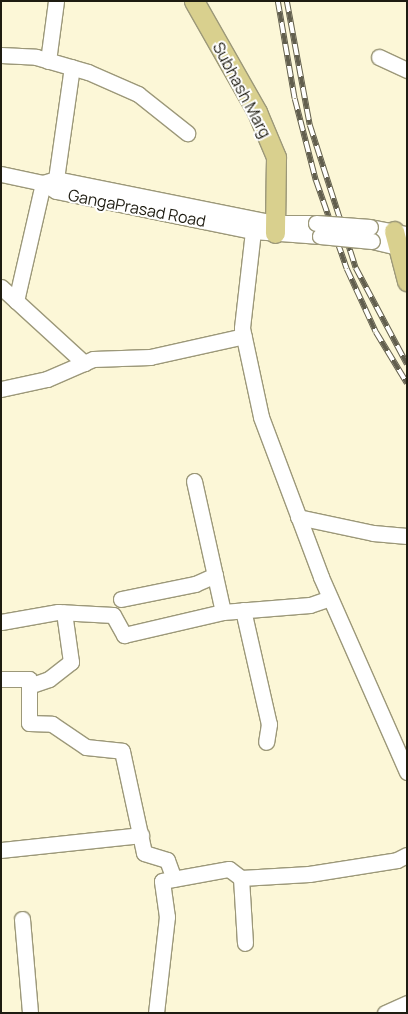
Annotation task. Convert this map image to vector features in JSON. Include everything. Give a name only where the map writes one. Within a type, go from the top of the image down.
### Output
[{"type":"main road","name":"Subhash Marg","points":[[194,1],[257,112],[276,157],[274,228]]},
{"type":"main road","points":[[401,240],[407,281]]},
{"type":"street","points":[[48,61],[56,1]]},
{"type":"street","points":[[1,55],[48,61],[72,67],[138,94],[187,133]]},
{"type":"street","points":[[379,57],[407,70]]},
{"type":"street","points":[[16,300],[50,181],[72,67]]},
{"type":"street","name":"GangaPrasad Road","points":[[1,174],[50,181],[56,191],[253,231],[274,228]]},
{"type":"street","points":[[50,181],[274,228],[371,234],[401,240]]},
{"type":"street","points":[[253,231],[244,336],[260,416],[330,598],[407,772]]},
{"type":"street","points":[[1,287],[84,363]]},
{"type":"street","points":[[1,389],[47,379],[93,359],[150,357],[244,336]]},
{"type":"street","points":[[194,481],[223,612]]},
{"type":"street","points":[[298,517],[373,533],[407,536]]},
{"type":"street","points":[[121,599],[195,584],[215,575]]},
{"type":"street","points":[[1,622],[64,612],[113,615],[124,635],[223,612],[310,604],[330,598]]},
{"type":"street","points":[[243,610],[268,724],[266,742]]},
{"type":"street","points":[[29,686],[48,679],[71,662],[64,612]]},
{"type":"street","points":[[1,679],[28,680],[30,723],[52,724],[86,747],[122,751],[144,853],[166,860],[174,879]]},
{"type":"street","points":[[1,850],[141,835]]},
{"type":"street","points":[[156,1013],[167,917],[162,881],[230,869],[241,878],[310,874],[397,860],[407,855]]},
{"type":"street","points":[[241,878],[245,942]]},
{"type":"street","points":[[22,919],[30,1013]]},
{"type":"street","points":[[386,1013],[407,1003]]},
{"type":"railway","points":[[278,1],[295,99],[316,180],[347,269],[376,332],[407,383]]},
{"type":"railway","points":[[287,1],[310,125],[356,268],[407,364]]}]
